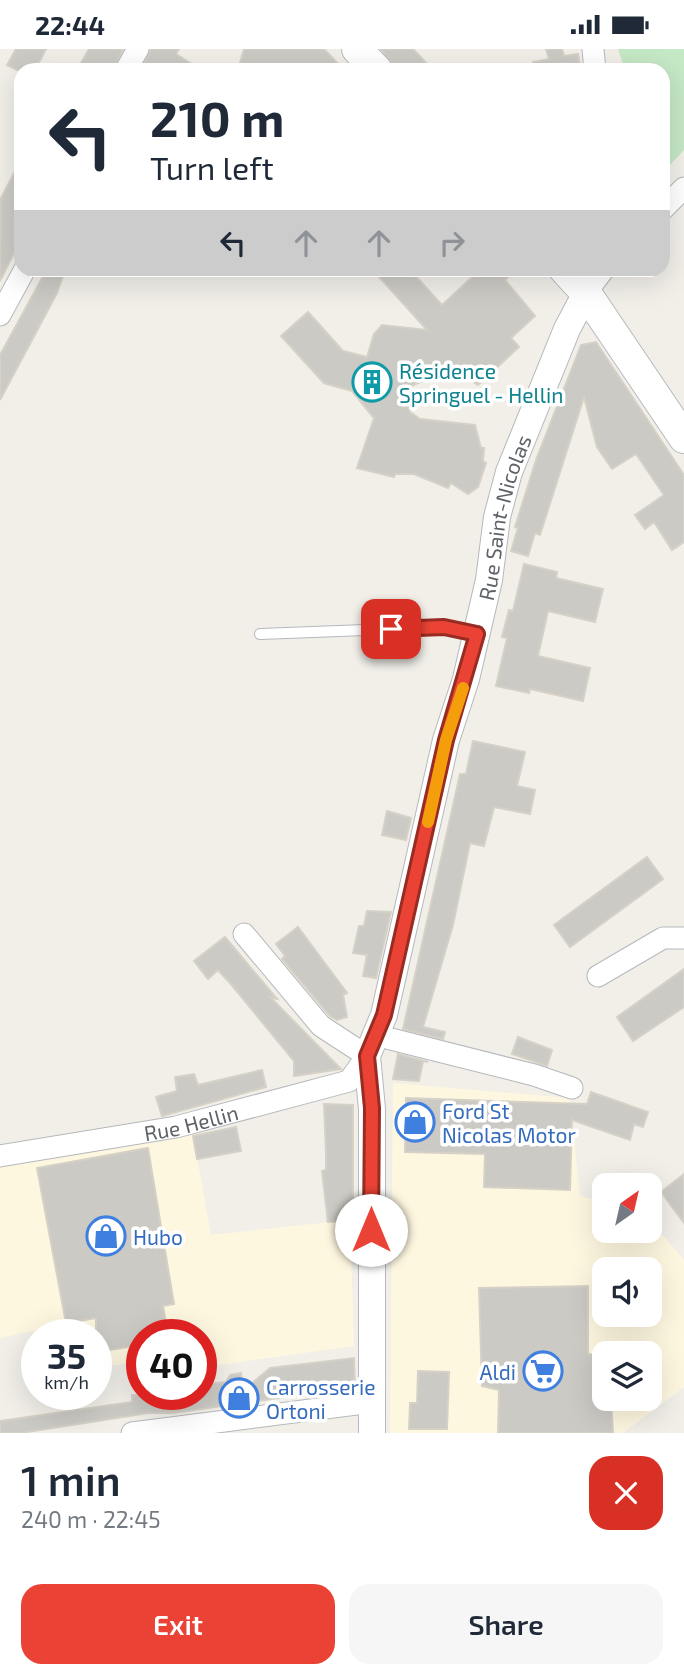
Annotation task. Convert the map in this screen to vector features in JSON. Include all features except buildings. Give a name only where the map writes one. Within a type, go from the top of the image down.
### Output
[{"type":"main road","points":[[357,49],[370,63]]},
{"type":"main road","points":[[600,277],[684,439]]},
{"type":"street","points":[[670,202],[684,188]]},
{"type":"street","points":[[0,315],[21,277]]},
{"type":"street","name":"Rue Saint-Nicolas","points":[[372,1433],[371,1045],[384,1015],[446,740],[477,634],[489,580],[497,517],[511,467],[567,329],[598,277]]},
{"type":"street","points":[[244,934],[321,1026],[371,1045],[534,1075],[572,1088]]},
{"type":"street","points":[[598,976],[663,939],[684,938]]},
{"type":"street","name":"Rue Hellin","points":[[0,1156],[177,1127],[349,1081],[371,1045]]},
{"type":"street","points":[[132,1433],[372,1402]]},
{"type":"lane","points":[[260,634],[444,627],[477,634]]},
{"type":"shaded area","points":[[393,1083],[570,1098],[580,1196],[592,1199],[592,1243],[662,1243],[662,1234],[684,1260],[684,1387],[662,1404],[662,1341],[592,1341],[592,1411],[652,1411],[623,1433],[390,1433]]},
{"type":"shaded area","points":[[193,1135],[211,1235],[350,1220],[354,1346],[219,1365],[217,1319],[126,1319],[126,1363],[112,1366],[112,1319],[21,1319],[21,1334],[0,1338],[0,1167]]},
{"type":"green space","points":[[618,49],[684,49],[684,150],[670,165],[670,63],[623,63]]},
{"type":"slow traffic","points":[[428,822],[446,740],[463,688]]},
{"type":"place","name":"Résidence Springuel - Hellin","points":[[372,382]]},
{"type":"place","name":"Ford St Nicolas Motor","points":[[415,1122]]},
{"type":"place","name":"Hubo","points":[[106,1236]]},
{"type":"place","name":"Aldi","points":[[543,1371]]},
{"type":"place","name":"Carrosserie Ortoni","points":[[239,1398]]},
{"type":"route","points":[[371,1230],[372,1108],[367,1056],[384,1015],[446,740],[477,634],[444,627],[391,629]]}]
